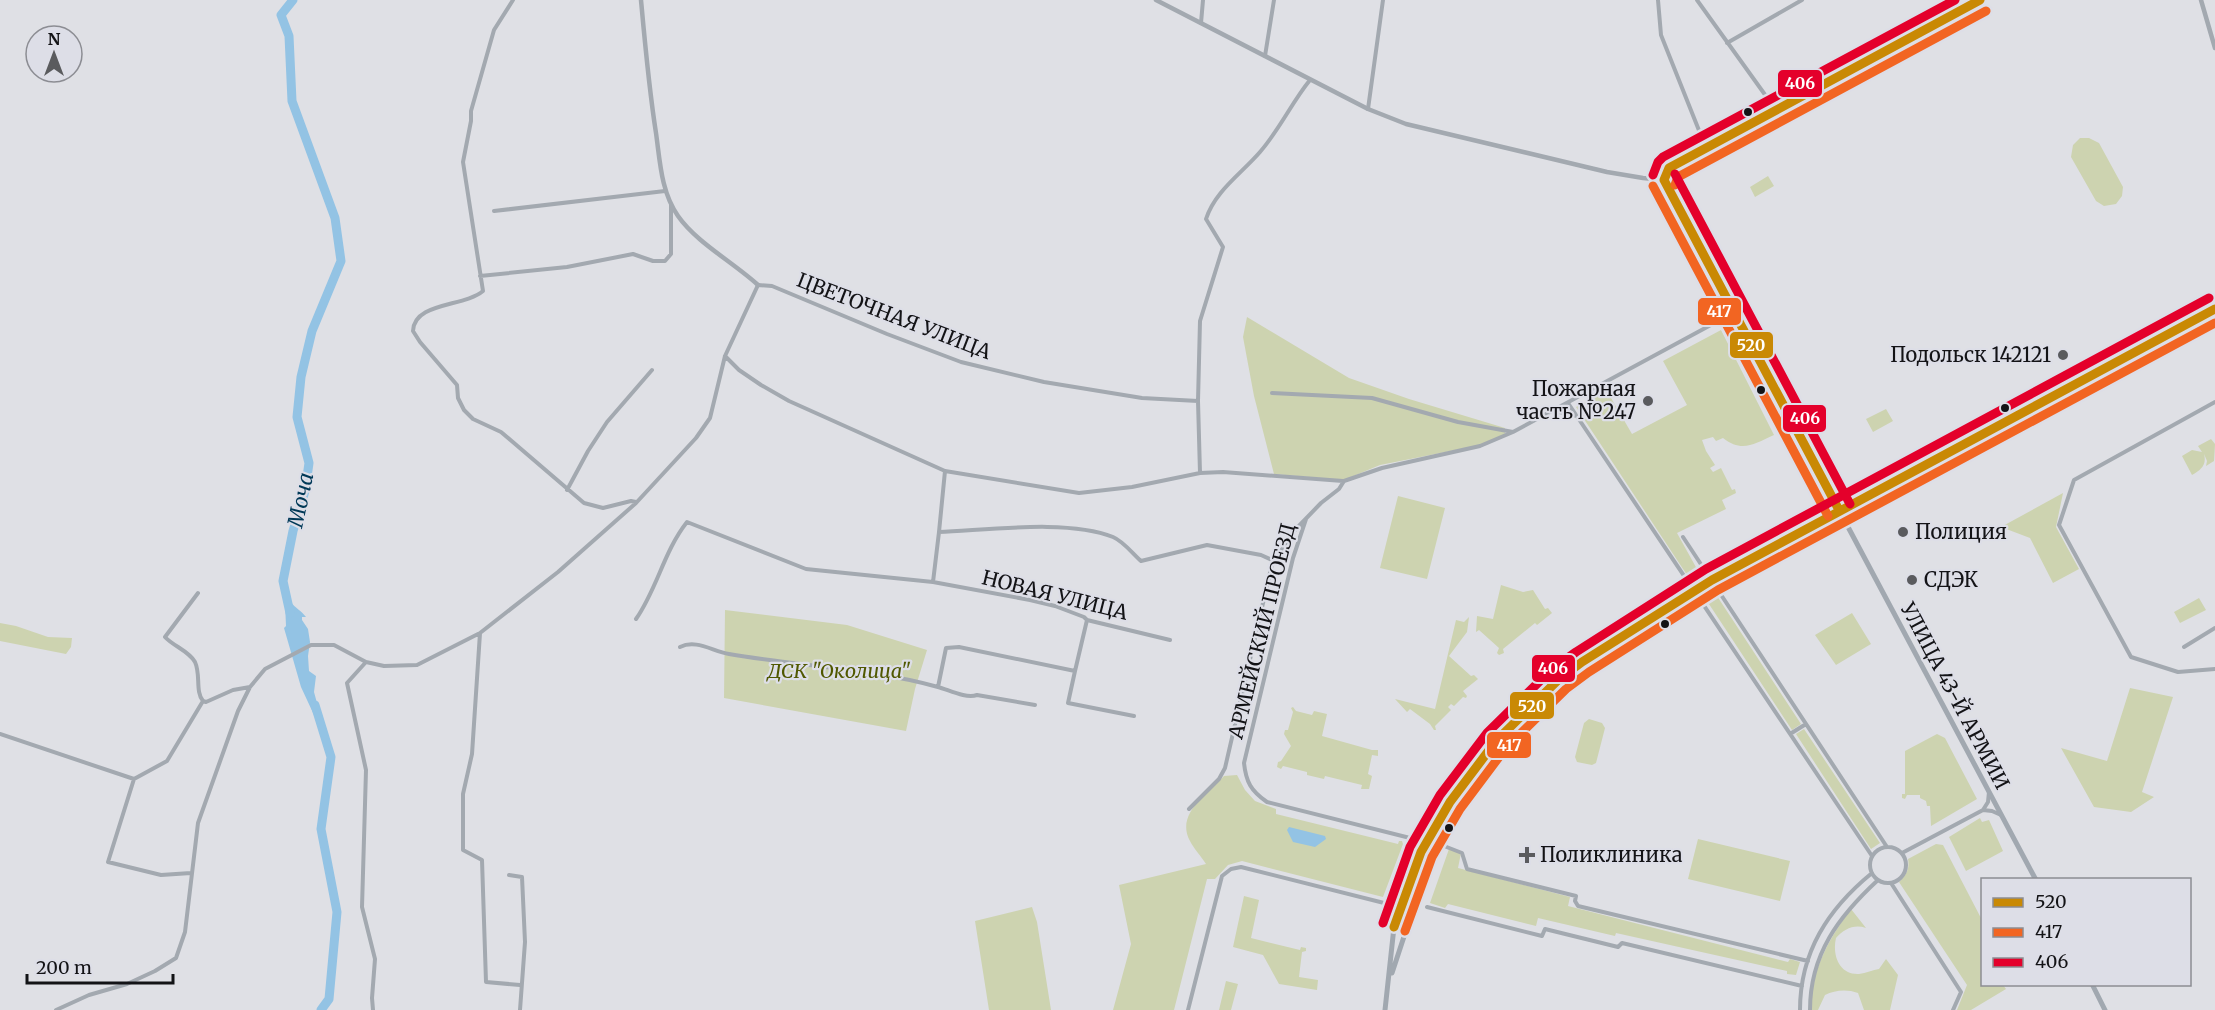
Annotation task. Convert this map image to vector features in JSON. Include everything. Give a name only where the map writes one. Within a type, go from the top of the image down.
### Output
[{"type":"main road","points":[[1385,1010],[1394,927],[1426,842],[1438,820],[1473,772],[1522,714],[1558,680],[1609,643],[1712,580],[2215,309]]},
{"type":"main road","points":[[1848,527],[1847,514],[1852,503]]},
{"type":"main road","name":"УЛИЦА 43-Й АРМИИ","points":[[1839,510],[2035,878]]},
{"type":"main road","points":[[1388,983],[1422,882],[1473,772]]},
{"type":"main road","points":[[1438,820],[1444,819],[1448,824]]},
{"type":"main road","points":[[1394,927],[1406,933]]},
{"type":"main road","points":[[2093,986],[2105,1010]]},
{"type":"street","points":[[513,0],[494,30],[471,111],[463,162],[483,291],[466,301],[427,310],[416,318],[413,331],[457,385],[458,398],[464,410],[473,419],[501,432],[584,503],[596,508],[636,502]]},
{"type":"street","points":[[56,1010],[89,995],[128,984],[176,958],[185,932],[198,823],[230,731],[250,687],[265,669],[311,645],[334,645],[366,662],[384,666],[417,665],[480,633],[558,572],[636,502],[696,438],[710,418],[725,356],[758,285],[692,232],[676,214],[665,191],[654,122],[641,0]]},
{"type":"street","points":[[1156,0],[1368,109],[1406,124],[1607,172],[1664,180],[1669,168],[1980,0]]},
{"type":"street","points":[[1201,23],[1203,0]]},
{"type":"street","points":[[1265,56],[1274,0]]},
{"type":"street","points":[[1368,109],[1383,0]]},
{"type":"street","points":[[1658,0],[1661,35],[1706,148]]},
{"type":"street","points":[[1697,0],[1776,110]]},
{"type":"street","points":[[1727,43],[1739,34],[1802,0]]},
{"type":"street","points":[[2201,0],[2215,48]]},
{"type":"street","points":[[1200,473],[1198,401],[1200,321],[1223,247],[1206,219],[1210,207],[1223,189],[1260,152],[1284,121],[1310,80]]},
{"type":"street","name":"УЛИЦА 43-Й АРМИИ","points":[[1664,180],[1839,510]]},
{"type":"street","points":[[494,211],[665,191]]},
{"type":"street","points":[[480,276],[567,267],[633,254],[653,261],[665,261],[671,254],[671,205]]},
{"type":"street","name":"ЦВЕТОЧНАЯ УЛИЦА","points":[[758,285],[772,286],[961,362],[1044,381],[1142,398],[1198,401]]},
{"type":"street","name":"АРМЕЙСКИЙ ПРОЕЗД","points":[[1426,842],[1267,802],[1254,794],[1246,780],[1244,763],[1293,558],[1306,518],[1339,489],[1344,481],[1383,468],[1480,446],[1514,432],[1733,313]]},
{"type":"street","points":[[725,356],[739,370],[787,400],[945,471],[1079,493],[1132,487],[1200,473],[1237,472],[1344,481]]},
{"type":"street","points":[[567,490],[588,451],[608,422],[651,370]]},
{"type":"street","points":[[1272,393],[1372,398],[1458,422],[1514,432]]},
{"type":"street","points":[[2215,402],[2074,480],[2059,525],[2131,657],[2178,672],[2215,669]]},
{"type":"street","points":[[1568,403],[1872,856]]},
{"type":"street","points":[[1554,410],[1577,416]]},
{"type":"street","points":[[933,582],[945,471]]},
{"type":"street","points":[[1189,809],[1219,779],[1225,768],[1274,561],[1293,532],[1306,518]]},
{"type":"street","name":"НОВАЯ УЛИЦА","points":[[636,619],[646,604],[687,522],[806,569],[933,582],[1047,604],[1087,620],[1170,640]]},
{"type":"street","points":[[939,532],[1033,528],[1084,529],[1116,538],[1141,561],[1207,545],[1262,555],[1274,561]]},
{"type":"street","points":[[1683,537],[1887,847]]},
{"type":"street","points":[[198,593],[165,637],[194,660],[198,673],[199,693],[204,701]]},
{"type":"street","points":[[1087,620],[1068,703],[1134,716]]},
{"type":"street","points":[[2184,647],[2215,628]]},
{"type":"street","points":[[480,633],[472,754],[463,794],[463,850],[482,860],[486,982],[520,986]]},
{"type":"street","points":[[680,647],[686,644],[697,644],[726,654],[874,673],[966,695],[1035,705]]},
{"type":"street","points":[[938,687],[946,648],[959,647],[1076,671]]},
{"type":"street","points":[[366,662],[347,683],[366,770],[362,907],[375,959],[373,1010]]},
{"type":"street","points":[[204,701],[233,690],[250,687]]},
{"type":"street","points":[[191,873],[161,875],[108,862],[134,779],[167,761],[204,701]]},
{"type":"street","points":[[1790,734],[1806,724]]},
{"type":"street","points":[[0,734],[134,779]]},
{"type":"street","points":[[1902,853],[1983,810],[1988,802],[1989,791]]},
{"type":"street","points":[[1983,810],[2002,816]]},
{"type":"street","points":[[1438,844],[1462,853],[1467,869],[1576,896],[1575,901],[1578,906],[1808,961]]},
{"type":"street","points":[[1887,847],[1893,847],[1902,853],[1907,863],[1901,878],[1891,883],[1878,880],[1872,873],[1870,862],[1872,856],[1878,850],[1887,847]]},
{"type":"street","points":[[1188,1010],[1222,876],[1231,869],[1240,867],[1400,907]]},
{"type":"street","points":[[1872,873],[1849,892],[1822,926],[1808,961],[1800,1008],[1810,1008],[1815,973],[1825,945],[1837,923],[1878,880]]},
{"type":"street","points":[[508,875],[522,877],[525,942],[520,1010]]},
{"type":"street","points":[[1891,883],[1961,993],[1953,1010]]},
{"type":"street","points":[[1427,907],[1542,936],[1545,929],[1618,947],[1623,944],[1802,986]]},
{"type":"street","points":[[1815,942],[1825,945]]},
{"type":"green space","points":[[2080,138],[2089,138],[2099,143],[2123,187],[2122,196],[2116,204],[2104,206],[2096,201],[2071,157],[2073,145]]},
{"type":"green space","points":[[1768,176],[1774,186],[1755,197],[1750,187]]},
{"type":"green space","points":[[1247,317],[1349,378],[1505,428],[1505,435],[1481,445],[1380,465],[1344,480],[1274,474],[1254,396],[1243,337]]},
{"type":"green space","points":[[2197,329],[2199,333],[2035,422],[2034,420],[2045,414],[2043,410]]},
{"type":"green space","points":[[1721,330],[1774,435],[1748,446],[1736,445],[1723,438],[1716,441],[1713,437],[1702,440],[1715,465],[1710,468],[1713,472],[1721,468],[1732,490],[1735,489],[1736,493],[1722,500],[1726,509],[1677,533],[1697,569],[1687,575],[1576,407],[1607,391],[1632,434],[1687,405],[1663,361]]},
{"type":"green space","points":[[1886,409],[1893,421],[1873,432],[1866,419]]},
{"type":"green space","points":[[2029,419],[2032,425],[1991,447],[1988,441]]},
{"type":"green space","points":[[2211,439],[2215,444],[2214,461],[2206,466],[2207,461],[2204,454],[2205,461],[2202,467],[2192,475],[2182,456],[2192,450],[2202,452],[2198,446]]},
{"type":"green space","points":[[1968,453],[1976,455],[1923,484],[1919,478]]},
{"type":"green space","points":[[1913,480],[1917,487],[1859,519],[1856,513]]},
{"type":"green space","points":[[2063,493],[2056,527],[2079,569],[2053,583],[2030,538],[2001,527]]},
{"type":"green space","points":[[1398,496],[1445,508],[1427,579],[1380,568]]},
{"type":"green space","points":[[1501,585],[1523,592],[1533,590],[1545,609],[1548,608],[1552,613],[1537,625],[1535,623],[1503,649],[1504,653],[1499,655],[1497,653],[1499,648],[1479,630],[1476,632],[1477,616],[1493,619]]},
{"type":"green space","points":[[1715,593],[1801,724],[1792,730],[1705,598]]},
{"type":"green space","points":[[2199,598],[2206,610],[2180,623],[2174,612]]},
{"type":"green space","name":"ДСК \"Околица\"","points":[[725,610],[847,625],[927,650],[915,689],[906,731],[724,698]]},
{"type":"green space","points":[[1852,613],[1871,644],[1836,665],[1815,635]]},
{"type":"green space","points":[[1469,617],[1467,632],[1449,656],[1471,676],[1474,675],[1478,679],[1463,691],[1466,698],[1463,697],[1454,706],[1451,704],[1448,707],[1451,710],[1435,726],[1436,730],[1434,730],[1430,724],[1410,709],[1407,712],[1395,699],[1435,709],[1456,620],[1464,622]]},
{"type":"green space","points":[[0,623],[48,637],[72,638],[71,647],[66,654],[0,641]]},
{"type":"green space","points":[[2130,688],[2173,697],[2142,792],[2154,797],[2131,812],[2094,807],[2061,748],[2107,761]]},
{"type":"green space","points":[[1293,707],[1296,711],[1312,715],[1314,711],[1327,714],[1322,736],[1378,750],[1378,756],[1372,755],[1368,774],[1372,776],[1369,789],[1361,789],[1362,785],[1325,776],[1324,779],[1307,775],[1307,772],[1283,766],[1281,769],[1277,767],[1278,762],[1291,746],[1284,734],[1285,730],[1288,730]]},
{"type":"green space","points":[[1589,719],[1602,723],[1605,728],[1596,763],[1592,765],[1577,762],[1575,757],[1584,723]]},
{"type":"green space","points":[[1804,729],[1880,843],[1871,849],[1796,734]]},
{"type":"green space","points":[[1937,734],[1945,738],[1977,799],[1931,826],[1930,806],[1927,806],[1926,801],[1920,798],[1920,795],[1907,795],[1905,799],[1902,798],[1902,794],[1905,794],[1905,751]]},
{"type":"green space","points":[[1237,775],[1245,790],[1255,801],[1276,809],[1276,814],[1398,844],[1402,841],[1403,844],[1383,897],[1242,861],[1228,865],[1215,879],[1207,879],[1174,1010],[1113,1010],[1131,944],[1119,885],[1206,864],[1193,847],[1186,831],[1190,813],[1202,797],[1224,776]]},
{"type":"green space","points":[[1980,818],[1982,822],[1989,820],[2003,851],[1966,871],[1949,837]]},
{"type":"green space","points":[[1698,839],[1790,861],[1780,901],[1688,879]]},
{"type":"green space","points":[[1936,844],[1943,845],[1981,918],[1981,986],[2004,986],[2006,989],[1971,1010],[1957,1010],[1967,985],[1899,882],[1907,872],[1908,859]]},
{"type":"green space","points":[[1449,849],[1461,853],[1458,868],[1570,897],[1568,906],[1788,962],[1790,959],[1800,962],[1796,975],[1787,974],[1787,971],[1616,933],[1615,936],[1538,918],[1536,926],[1448,904],[1445,908],[1430,903]]},
{"type":"green space","points":[[1244,896],[1259,900],[1251,938],[1300,950],[1301,947],[1306,948],[1306,951],[1302,952],[1299,977],[1318,980],[1317,990],[1279,984],[1263,955],[1233,947]]},
{"type":"green space","points":[[1032,907],[1037,922],[1051,1010],[989,1010],[975,921]]},
{"type":"green space","points":[[1851,909],[1866,928],[1853,927],[1836,938],[1835,951],[1838,963],[1846,971],[1859,974],[1879,969],[1886,959],[1898,975],[1890,1010],[1864,1010],[1858,993],[1837,991],[1825,995],[1818,1010],[1812,1010],[1814,983],[1822,956]]},
{"type":"green space","points":[[1226,981],[1238,984],[1231,1010],[1219,1010]]},
{"type":"water","points":[[290,601],[306,617],[302,617],[302,620],[308,629],[310,642],[309,671],[316,676],[314,692],[320,714],[314,715],[301,687],[284,628],[286,626],[285,603]]},
{"type":"water","points":[[1289,827],[1325,836],[1326,839],[1315,847],[1293,842],[1287,830]]},
{"type":"waterway","name":"Моча","points":[[290,613],[283,581],[293,531],[305,491],[309,463],[297,417],[301,377],[312,331],[341,261],[335,218],[292,101],[289,36],[281,15],[293,0]]},
{"type":"waterway","name":"Моча","points":[[315,705],[331,757],[321,829],[337,912],[329,999],[321,1010]]},
{"type":"transit line","name":"406","points":[[1653,175],[1658,162],[1663,157],[1955,0]]},
{"type":"transit line","name":"520","points":[[1664,180],[1669,168],[1980,0]]},
{"type":"transit line","name":"417","points":[[1675,185],[1678,177],[1986,11]]},
{"type":"transit line","name":"406","points":[[1675,174],[1850,504]]},
{"type":"transit line","name":"520","points":[[1664,180],[1839,510]]},
{"type":"transit line","name":"417","points":[[1653,186],[1828,516]]},
{"type":"transit line","name":"406","points":[[1383,923],[1410,847],[1440,795],[1487,733],[1551,670],[1706,569],[2209,298]]},
{"type":"transit line","name":"520","points":[[1394,927],[1421,852],[1450,802],[1496,741],[1558,680],[1582,662],[1712,580],[2215,309]]},
{"type":"transit line","name":"417","points":[[1405,931],[1432,857],[1460,809],[1505,749],[1566,689],[1718,590],[2215,323]]},
{"type":"place","name":"Подольск 142121","points":[[2063,355]]},
{"type":"place","name":"Пожарная часть №247","points":[[1648,401]]},
{"type":"place","name":"Полиция","points":[[1903,532]]},
{"type":"place","name":"СДЭК","points":[[1912,580]]},
{"type":"place","name":"Поликлиника","points":[[1527,855]]}]
